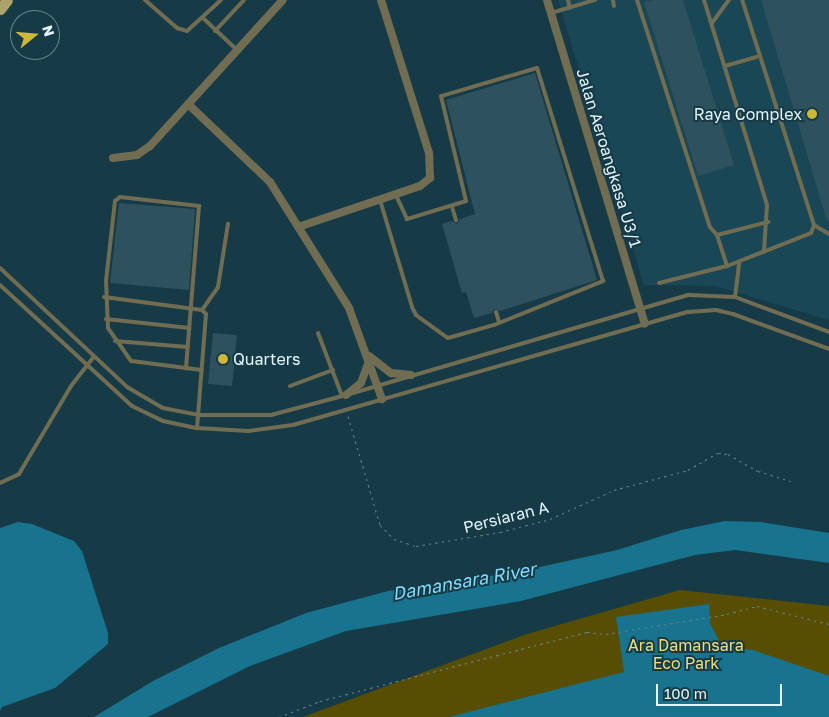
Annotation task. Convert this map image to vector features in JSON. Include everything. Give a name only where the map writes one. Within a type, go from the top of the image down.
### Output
[{"type":"main road","points":[[0,9],[7,0]]},
{"type":"street","points":[[113,158],[127,158],[144,151],[283,0]]},
{"type":"street","points":[[298,227],[426,183],[432,165],[381,0]]},
{"type":"street","name":"Jalan Aeroangkasa U3/1","points":[[547,0],[645,324]]},
{"type":"street","points":[[188,104],[263,173],[349,308],[369,356],[382,399]]},
{"type":"street","points":[[369,356],[391,373],[411,376]]},
{"type":"street","points":[[344,396],[361,383],[368,370],[369,356]]},
{"type":"lane","points":[[145,0],[177,28],[188,31],[221,0]]},
{"type":"lane","points":[[215,31],[244,0]]},
{"type":"lane","points":[[568,0],[570,8]]},
{"type":"lane","points":[[551,13],[570,8],[582,2],[594,0]]},
{"type":"lane","points":[[613,0],[614,6]]},
{"type":"lane","points":[[637,0],[710,227],[717,235],[727,266]]},
{"type":"lane","points":[[704,0],[767,205],[768,222],[764,252]]},
{"type":"lane","points":[[712,23],[729,0]]},
{"type":"lane","points":[[659,283],[727,266],[804,238],[811,233],[814,225],[758,56],[742,0]]},
{"type":"lane","points":[[203,18],[237,50]]},
{"type":"lane","points":[[725,66],[758,56]]},
{"type":"lane","points":[[380,200],[416,314],[448,338],[499,322],[603,281],[540,70],[535,68],[441,96],[467,196],[466,201],[407,220],[396,194]]},
{"type":"lane","points":[[186,368],[199,209],[194,204],[116,199],[104,297],[106,319],[115,341],[131,361],[186,368],[202,370]]},
{"type":"lane","points":[[452,207],[456,220]]},
{"type":"lane","points":[[717,235],[768,222]]},
{"type":"lane","points":[[202,310],[218,287],[228,224]]},
{"type":"lane","points":[[814,225],[829,234]]},
{"type":"lane","points":[[735,297],[739,262]]},
{"type":"lane","points":[[0,268],[94,357],[142,398],[163,408],[198,414],[271,415],[344,396],[640,308],[700,293],[735,297],[829,332]]},
{"type":"lane","points":[[0,285],[86,366],[146,415],[197,428],[272,430],[688,312],[716,310],[749,318],[829,349]]},
{"type":"lane","points":[[104,297],[202,310],[207,319],[197,428]]},
{"type":"lane","points":[[496,312],[499,322]]},
{"type":"lane","points":[[106,319],[190,328]]},
{"type":"lane","points":[[318,334],[344,396]]},
{"type":"lane","points":[[115,341],[188,347]]},
{"type":"lane","points":[[0,483],[19,474],[86,366],[94,357]]},
{"type":"lane","points":[[290,386],[333,370]]},
{"type":"path","name":"Persiaran A","points":[[346,409],[380,525],[394,540],[416,546],[500,532],[550,519],[614,490],[688,470],[718,453],[728,454],[758,471],[790,482]]},
{"type":"path","points":[[279,717],[320,701],[587,632],[618,632],[728,614],[763,606],[829,624]]},
{"type":"shaded area","points":[[558,0],[829,0],[829,320],[715,286],[644,285]]},
{"type":"green space","name":"Ara Damansara Eco Park","points":[[680,590],[829,606],[829,717],[303,717],[527,634]]},
{"type":"water","name":"Damansara River","points":[[725,521],[761,522],[829,533],[829,563],[735,550],[695,555],[521,601],[346,631],[250,666],[148,717],[94,717],[153,681],[219,648],[306,613],[388,591],[517,572],[617,550],[681,530]]},
{"type":"water","points":[[18,522],[32,524],[74,541],[82,551],[108,633],[108,644],[55,688],[2,707],[0,711],[0,528]]},
{"type":"water","points":[[709,604],[710,623],[722,647],[753,650],[829,676],[829,717],[449,717],[624,672],[616,617]]},
{"type":"building","points":[[652,0],[683,0],[734,165],[698,176],[644,2]]},
{"type":"building","name":"Raya Complex","points":[[761,0],[829,0],[829,221],[827,221]]},
{"type":"building","points":[[535,73],[597,280],[500,311],[494,309],[492,313],[474,318],[466,292],[462,293],[442,224],[452,221],[457,224],[460,219],[475,214],[446,100]]},
{"type":"building","points":[[119,203],[195,209],[189,290],[110,283]]},
{"type":"building","name":"Quarters","points":[[213,333],[237,335],[232,386],[208,384]]},
{"type":"place","name":"Raya Complex","points":[[812,114]]},
{"type":"place","name":"Quarters","points":[[223,359]]}]
